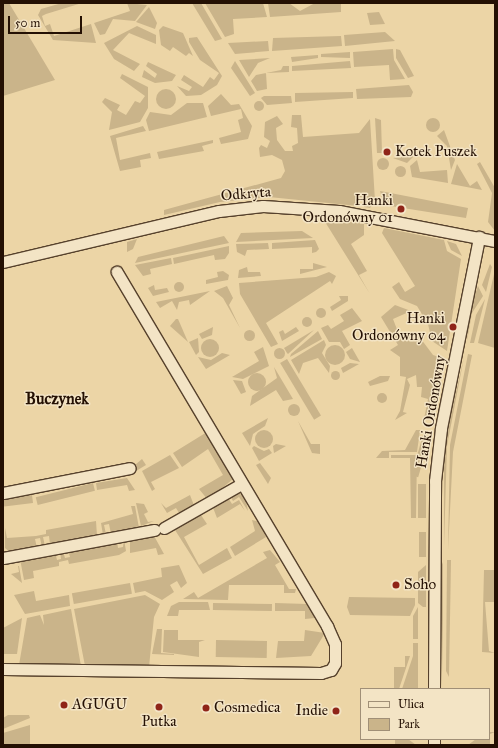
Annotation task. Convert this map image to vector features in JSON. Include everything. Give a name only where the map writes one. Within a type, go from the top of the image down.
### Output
[{"type":"street","name":"Odkryta","points":[[3,262],[219,211],[263,206],[339,211],[495,241]]},
{"type":"street","name":"Hanki Ordonówny","points":[[434,688],[435,480],[441,428],[479,237]]},
{"type":"street","points":[[3,669],[321,673],[332,670],[335,663],[330,633],[117,272]]},
{"type":"street","points":[[3,494],[130,468]]},
{"type":"street","points":[[3,558],[159,529],[241,484]]},
{"type":"green space","points":[[3,3],[9,3],[55,80],[3,96]]},
{"type":"green space","points":[[62,3],[82,3],[42,16],[45,26],[50,24],[54,36],[91,24],[96,43],[53,40],[38,15],[41,9]]},
{"type":"green space","points":[[127,3],[147,5],[135,21],[113,19],[105,34],[100,35],[94,23],[130,11]]},
{"type":"green space","points":[[192,3],[201,3],[222,39],[215,41]]},
{"type":"green space","points":[[205,3],[263,3],[267,17],[233,19],[234,34],[225,37]]},
{"type":"green space","points":[[268,3],[289,3],[300,11],[315,3],[341,3],[341,12],[270,17]]},
{"type":"green space","points":[[149,7],[157,23],[155,29],[136,22]]},
{"type":"green space","points":[[379,12],[385,24],[370,25],[367,13]]},
{"type":"green space","points":[[137,26],[156,35],[156,44],[129,33],[113,50],[140,64],[134,71],[114,59],[104,43]]},
{"type":"green space","points":[[163,26],[183,33],[193,56],[189,53],[186,56],[173,47],[170,51],[161,45],[159,30]]},
{"type":"green space","points":[[385,32],[395,41],[345,46],[344,35]]},
{"type":"green space","points":[[341,36],[342,46],[272,51],[273,38]]},
{"type":"green space","points":[[197,37],[222,76],[217,85],[201,95],[186,96],[177,86],[189,91],[192,87],[181,80],[184,75],[203,87],[210,77],[214,80],[219,73],[200,60],[189,42],[189,38]]},
{"type":"green space","points":[[268,41],[269,51],[235,54],[228,43]]},
{"type":"green space","points":[[393,49],[394,60],[405,79],[390,80],[389,65],[354,67],[353,52]]},
{"type":"green space","points":[[396,49],[400,50],[414,76],[408,78],[396,58]]},
{"type":"green space","points":[[350,52],[350,58],[321,57],[321,54]]},
{"type":"green space","points":[[318,55],[318,58],[292,62],[291,57]]},
{"type":"green space","points":[[270,58],[258,63],[249,77],[239,60]]},
{"type":"green space","points":[[235,61],[255,93],[250,96],[231,68]]},
{"type":"green space","points":[[350,61],[351,68],[292,71],[292,66]]},
{"type":"green space","points":[[148,62],[176,75],[172,81],[155,83],[142,77],[144,70],[155,78],[157,74],[146,66]]},
{"type":"green space","points":[[283,66],[289,66],[289,72],[266,73],[281,70]]},
{"type":"green space","points":[[266,73],[267,89],[257,91],[251,81],[256,75]]},
{"type":"green space","points":[[122,74],[148,87],[148,108],[140,122],[109,130],[112,112],[102,102],[105,98],[120,105],[117,110],[126,115],[135,101],[140,103],[145,96],[120,78]]},
{"type":"green space","points":[[409,85],[413,92],[411,97],[357,99],[356,89]]},
{"type":"green space","points":[[166,89],[173,92],[176,99],[173,106],[166,109],[159,106],[156,99],[159,92]]},
{"type":"green space","points":[[353,92],[353,98],[295,102],[295,93]]},
{"type":"green space","points":[[221,94],[231,105],[239,104],[252,126],[248,139],[221,144],[219,138],[241,132],[238,120],[243,118],[241,109],[211,116],[208,106]]},
{"type":"green space","points":[[264,96],[291,96],[292,103],[267,105],[261,98]]},
{"type":"green space","points":[[259,101],[264,106],[259,111],[254,106]]},
{"type":"green space","points":[[187,103],[203,103],[207,117],[149,131],[146,120],[150,112],[171,115]]},
{"type":"green space","points":[[292,115],[301,115],[303,137],[359,133],[370,119],[375,201],[370,208],[364,207],[364,198],[359,197],[358,206],[269,197],[220,202],[164,215],[164,210],[281,178],[285,171],[282,160],[272,155],[260,157],[259,148],[261,145],[267,148],[270,141],[264,137],[265,122],[277,116],[283,124],[276,128],[277,140],[285,151],[293,151],[292,146],[298,143],[297,128],[291,127]]},
{"type":"green space","points":[[375,118],[381,120],[382,153],[377,153]]},
{"type":"green space","points":[[433,118],[438,120],[440,125],[438,130],[433,132],[428,130],[426,125],[428,120]]},
{"type":"green space","points":[[143,126],[146,131],[116,138],[120,160],[150,153],[151,158],[140,160],[141,167],[120,171],[110,136]]},
{"type":"green space","points":[[444,130],[455,160],[451,170],[447,146],[437,136]]},
{"type":"green space","points":[[213,140],[213,143],[202,146],[204,151],[159,159],[157,152]]},
{"type":"green space","points":[[413,156],[407,163],[393,158]]},
{"type":"green space","points":[[385,158],[388,159],[388,169],[381,170],[378,169],[377,162],[378,159]]},
{"type":"green space","points":[[417,160],[420,172],[447,170],[448,183],[412,177],[410,166]]},
{"type":"green space","points":[[480,162],[495,188],[495,231],[488,222],[492,193],[477,164]]},
{"type":"green space","points":[[457,164],[470,186],[477,181],[482,190],[451,184]]},
{"type":"green space","points":[[400,165],[404,167],[406,171],[404,175],[400,177],[396,175],[394,171],[396,167]]},
{"type":"green space","points":[[380,191],[468,208],[466,218],[384,205]]},
{"type":"green space","points":[[322,217],[364,224],[364,235],[351,244],[367,271],[359,275],[370,294]]},
{"type":"green space","points":[[384,228],[444,240],[447,251],[461,259],[447,351],[432,341],[428,324],[417,306],[400,299],[392,287],[399,282],[405,292],[415,286],[382,233]]},
{"type":"green space","points":[[302,231],[313,238],[236,242],[241,233]]},
{"type":"green space","points":[[224,236],[229,243],[135,263],[138,257]]},
{"type":"green space","points":[[137,239],[133,249],[127,252],[127,242]]},
{"type":"green space","points":[[315,240],[319,249],[312,253],[312,247],[272,249],[272,243]]},
{"type":"green space","points":[[447,241],[456,244],[462,256],[451,250]]},
{"type":"green space","points":[[268,243],[269,249],[247,250],[245,256],[237,252],[236,244]]},
{"type":"green space","points":[[229,246],[229,253],[225,259],[215,260],[214,255],[174,264],[173,258]]},
{"type":"green space","points":[[171,258],[172,264],[150,269],[151,274],[143,276],[135,265]]},
{"type":"green space","points":[[313,263],[327,267],[300,274],[300,269],[313,269]]},
{"type":"green space","points":[[490,264],[492,267],[486,292],[482,285]]},
{"type":"green space","points":[[247,267],[248,272],[260,272],[261,276],[238,278],[239,270]]},
{"type":"green space","points":[[495,270],[495,348],[478,343]]},
{"type":"green space","points":[[223,271],[229,275],[228,280],[206,284],[206,280],[218,277],[217,272]]},
{"type":"green space","points":[[329,272],[336,276],[332,284],[330,281],[266,323],[278,344],[271,347],[240,294],[239,283],[316,277]]},
{"type":"green space","points":[[177,282],[181,282],[183,283],[183,291],[177,292],[174,289],[174,285]]},
{"type":"green space","points":[[154,285],[155,290],[167,288],[169,292],[153,296],[148,288]]},
{"type":"green space","points":[[227,286],[233,298],[229,305],[240,328],[223,298],[214,291]]},
{"type":"green space","points":[[478,286],[483,296],[472,313],[467,341],[469,312]]},
{"type":"green space","points":[[210,291],[190,305],[189,300],[179,302],[177,310],[172,301],[160,308],[156,302]]},
{"type":"green space","points":[[339,296],[348,296],[348,301],[332,311],[330,307],[341,300]]},
{"type":"green space","points":[[485,299],[474,343],[470,343],[476,315]]},
{"type":"green space","points":[[395,305],[411,311],[393,319],[398,332],[406,337],[410,333],[418,335],[433,355],[445,359],[431,420],[424,419],[428,399],[421,397],[422,387],[417,387],[416,375],[407,379],[410,385],[403,412],[407,413],[395,420],[400,411],[406,377],[400,376],[400,357],[390,350],[398,345],[381,317]]},
{"type":"green space","points":[[319,308],[323,308],[325,309],[325,317],[319,318],[316,315],[316,311]]},
{"type":"green space","points":[[352,308],[362,321],[342,331],[350,345],[344,349],[340,342],[329,342],[321,328],[328,325],[331,329],[344,321],[340,315]]},
{"type":"green space","points":[[305,317],[309,317],[311,318],[311,326],[305,327],[302,324],[302,320]]},
{"type":"green space","points":[[176,319],[178,319],[188,342],[170,326]]},
{"type":"green space","points":[[213,327],[212,335],[202,339],[199,334]]},
{"type":"green space","points":[[296,327],[299,331],[282,341],[279,332],[283,330],[285,334]]},
{"type":"green space","points":[[247,330],[251,330],[253,331],[253,339],[247,340],[244,337],[244,333]]},
{"type":"green space","points":[[314,330],[288,354],[287,353],[284,348]]},
{"type":"green space","points":[[318,331],[322,339],[290,357],[291,354]]},
{"type":"green space","points":[[198,338],[199,352],[196,355],[189,342]]},
{"type":"green space","points":[[206,339],[214,339],[219,344],[217,355],[214,357],[206,357],[201,352],[201,344]]},
{"type":"green space","points":[[324,340],[326,345],[322,353],[330,366],[329,373],[318,358],[303,363],[299,374],[291,360]]},
{"type":"green space","points":[[335,345],[342,348],[345,355],[342,362],[335,365],[328,362],[325,355],[328,348]]},
{"type":"green space","points":[[263,347],[269,366],[243,379],[232,377],[259,361],[254,352]]},
{"type":"green space","points":[[277,348],[281,348],[283,349],[283,357],[277,358],[274,355],[274,351]]},
{"type":"green space","points":[[352,348],[360,362],[350,359],[346,352]]},
{"type":"green space","points":[[222,353],[230,355],[206,369],[198,357],[211,360]]},
{"type":"green space","points":[[468,354],[472,355],[453,452],[448,550],[450,445]]},
{"type":"green space","points":[[464,357],[447,446],[444,546],[444,445]]},
{"type":"green space","points":[[287,359],[321,416],[314,420],[280,363]]},
{"type":"green space","points":[[350,363],[359,364],[343,373],[341,368]]},
{"type":"green space","points":[[274,367],[293,399],[283,401],[276,390],[250,406],[252,396],[277,378]]},
{"type":"green space","points":[[335,370],[340,375],[335,380],[330,375]]},
{"type":"green space","points":[[257,373],[263,376],[266,382],[263,388],[257,391],[251,388],[248,382],[251,376]]},
{"type":"green space","points":[[380,376],[390,376],[388,381],[370,386],[368,382]]},
{"type":"green space","points":[[233,380],[242,381],[246,392],[241,394]]},
{"type":"green space","points":[[380,393],[384,393],[387,398],[384,403],[380,403],[377,400],[377,396]]},
{"type":"green space","points":[[292,404],[296,404],[300,410],[296,416],[292,416],[288,412],[288,408]]},
{"type":"green space","points":[[268,418],[265,426],[253,434],[250,446],[242,433]]},
{"type":"green space","points":[[298,421],[311,444],[320,444],[320,454],[312,453]]},
{"type":"green space","points":[[260,430],[268,430],[273,435],[271,446],[268,448],[260,448],[255,443],[255,435]]},
{"type":"green space","points":[[416,430],[420,430],[417,452],[389,452],[389,458],[376,458],[382,451],[405,450]]},
{"type":"green space","points":[[207,432],[233,479],[208,500],[199,489],[223,475],[208,449],[182,467],[173,453]]},
{"type":"green space","points":[[423,435],[430,437],[418,477],[411,475]]},
{"type":"green space","points":[[276,444],[286,446],[274,453],[273,446]]},
{"type":"green space","points":[[254,446],[264,451],[269,449],[272,453],[259,461],[252,448]]},
{"type":"green space","points":[[170,455],[179,468],[151,482],[155,489],[152,491],[142,471]]},
{"type":"green space","points":[[391,455],[417,455],[416,518],[411,518],[410,458],[391,458]]},
{"type":"green space","points":[[142,459],[146,465],[136,471],[135,465]]},
{"type":"green space","points":[[260,463],[271,478],[268,484],[256,465]]},
{"type":"green space","points":[[127,478],[135,490],[129,491],[127,485],[97,490],[96,483]]},
{"type":"green space","points":[[93,483],[95,491],[38,505],[36,497]]},
{"type":"green space","points":[[418,484],[426,484],[426,518],[418,518]]},
{"type":"green space","points":[[235,492],[245,496],[248,511],[239,497],[233,501],[229,494]]},
{"type":"green space","points":[[32,495],[33,503],[4,506],[3,499]]},
{"type":"green space","points":[[190,495],[195,508],[181,516],[176,508],[167,513],[161,503],[166,508]]},
{"type":"green space","points":[[227,496],[232,504],[239,500],[245,511],[240,504],[217,518],[212,505]]},
{"type":"green space","points":[[136,503],[144,504],[148,512],[144,514],[148,522],[154,521],[141,526]]},
{"type":"green space","points":[[131,506],[135,506],[139,528],[111,534],[109,524],[104,525],[106,534],[103,535],[101,523],[133,514]]},
{"type":"green space","points":[[199,512],[207,524],[184,537],[199,565],[227,548],[232,558],[203,574],[175,530]]},
{"type":"green space","points":[[252,520],[260,522],[266,537],[235,556],[230,547],[255,531]]},
{"type":"green space","points":[[96,521],[97,536],[50,545],[49,536],[43,537],[45,546],[42,547],[40,538],[35,539],[37,548],[11,553],[5,548],[5,528],[7,538],[36,536],[46,534],[46,530]]},
{"type":"green space","points":[[419,532],[426,532],[426,557],[419,557]]},
{"type":"green space","points":[[153,534],[164,554],[158,555],[156,548],[130,553],[130,538]]},
{"type":"green space","points":[[124,539],[126,551],[119,555],[69,564],[68,560],[59,562],[59,566],[33,571],[34,578],[24,580],[20,559],[55,552],[57,560],[61,559],[60,551],[63,551],[65,558],[70,557],[68,550],[117,541],[118,548],[123,547]]},
{"type":"green space","points":[[270,550],[280,562],[275,565],[289,589],[296,589],[295,593],[284,593],[284,585],[229,585],[228,600],[183,599],[194,592],[198,598],[267,558],[263,552]]},
{"type":"green space","points":[[447,560],[451,560],[449,677],[446,671]]},
{"type":"green space","points":[[443,562],[443,673],[441,567]]},
{"type":"green space","points":[[179,565],[187,583],[181,588],[177,581],[170,585],[174,592],[162,600],[145,591],[135,593],[133,583],[162,577],[161,568]]},
{"type":"green space","points":[[426,565],[426,607],[423,607],[418,603],[418,572]]},
{"type":"green space","points":[[18,566],[22,583],[11,574],[19,572]]},
{"type":"green space","points":[[484,570],[495,570],[495,602],[485,602],[489,651],[495,653],[482,652]]},
{"type":"green space","points":[[130,583],[132,594],[74,604],[72,593]]},
{"type":"green space","points":[[34,591],[36,601],[69,595],[70,606],[25,614],[14,595]]},
{"type":"green space","points":[[145,595],[160,604],[154,617],[149,667],[85,666],[74,609]]},
{"type":"green space","points":[[349,597],[415,598],[415,605],[410,616],[350,615],[347,607]]},
{"type":"green space","points":[[179,602],[208,602],[210,610],[179,610],[178,616],[167,616],[171,606]]},
{"type":"green space","points":[[213,603],[272,604],[272,611],[213,610]]},
{"type":"green space","points":[[275,603],[307,604],[315,618],[305,619],[305,611],[275,611]]},
{"type":"green space","points":[[418,607],[418,639],[413,639],[413,616]]},
{"type":"green space","points":[[71,609],[81,666],[19,665],[27,618],[40,615],[44,625],[43,615]]},
{"type":"green space","points":[[22,618],[17,654],[3,654],[3,628]]},
{"type":"green space","points":[[157,629],[162,629],[161,653],[174,655],[152,654]]},
{"type":"green space","points":[[164,630],[178,630],[178,640],[205,640],[199,642],[199,657],[163,652]]},
{"type":"green space","points":[[305,630],[325,633],[311,656],[276,658],[278,641],[304,641]]},
{"type":"green space","points":[[216,640],[267,641],[267,658],[216,657]]},
{"type":"green space","points":[[413,643],[418,643],[418,688],[402,688],[413,656]]},
{"type":"green space","points":[[405,656],[410,656],[399,688],[394,688],[394,667],[405,667]]},
{"type":"green space","points":[[8,715],[29,715],[30,718],[3,729],[3,718]]},
{"type":"green space","points":[[30,725],[30,745],[3,745],[3,733]]},
{"type":"green space","points":[[395,740],[409,740],[416,745],[395,745]]},
{"type":"green space","points":[[475,740],[490,740],[490,745],[468,745]]},
{"type":"place","name":"Kotek Puszek","points":[[387,152]]},
{"type":"place","name":"Hanki Ordonówny 01","points":[[401,209]]},
{"type":"place","name":"Hanki Ordonówny 04","points":[[453,327]]},
{"type":"place","name":"Soho","points":[[396,585]]},
{"type":"place","name":"AGUGU","points":[[64,705]]},
{"type":"place","name":"Putka","points":[[159,707]]},
{"type":"place","name":"Cosmedica","points":[[206,708]]},
{"type":"place","name":"Indie","points":[[336,711]]},
{"type":"district","name":"Buczynek","points":[[57,399]]}]
